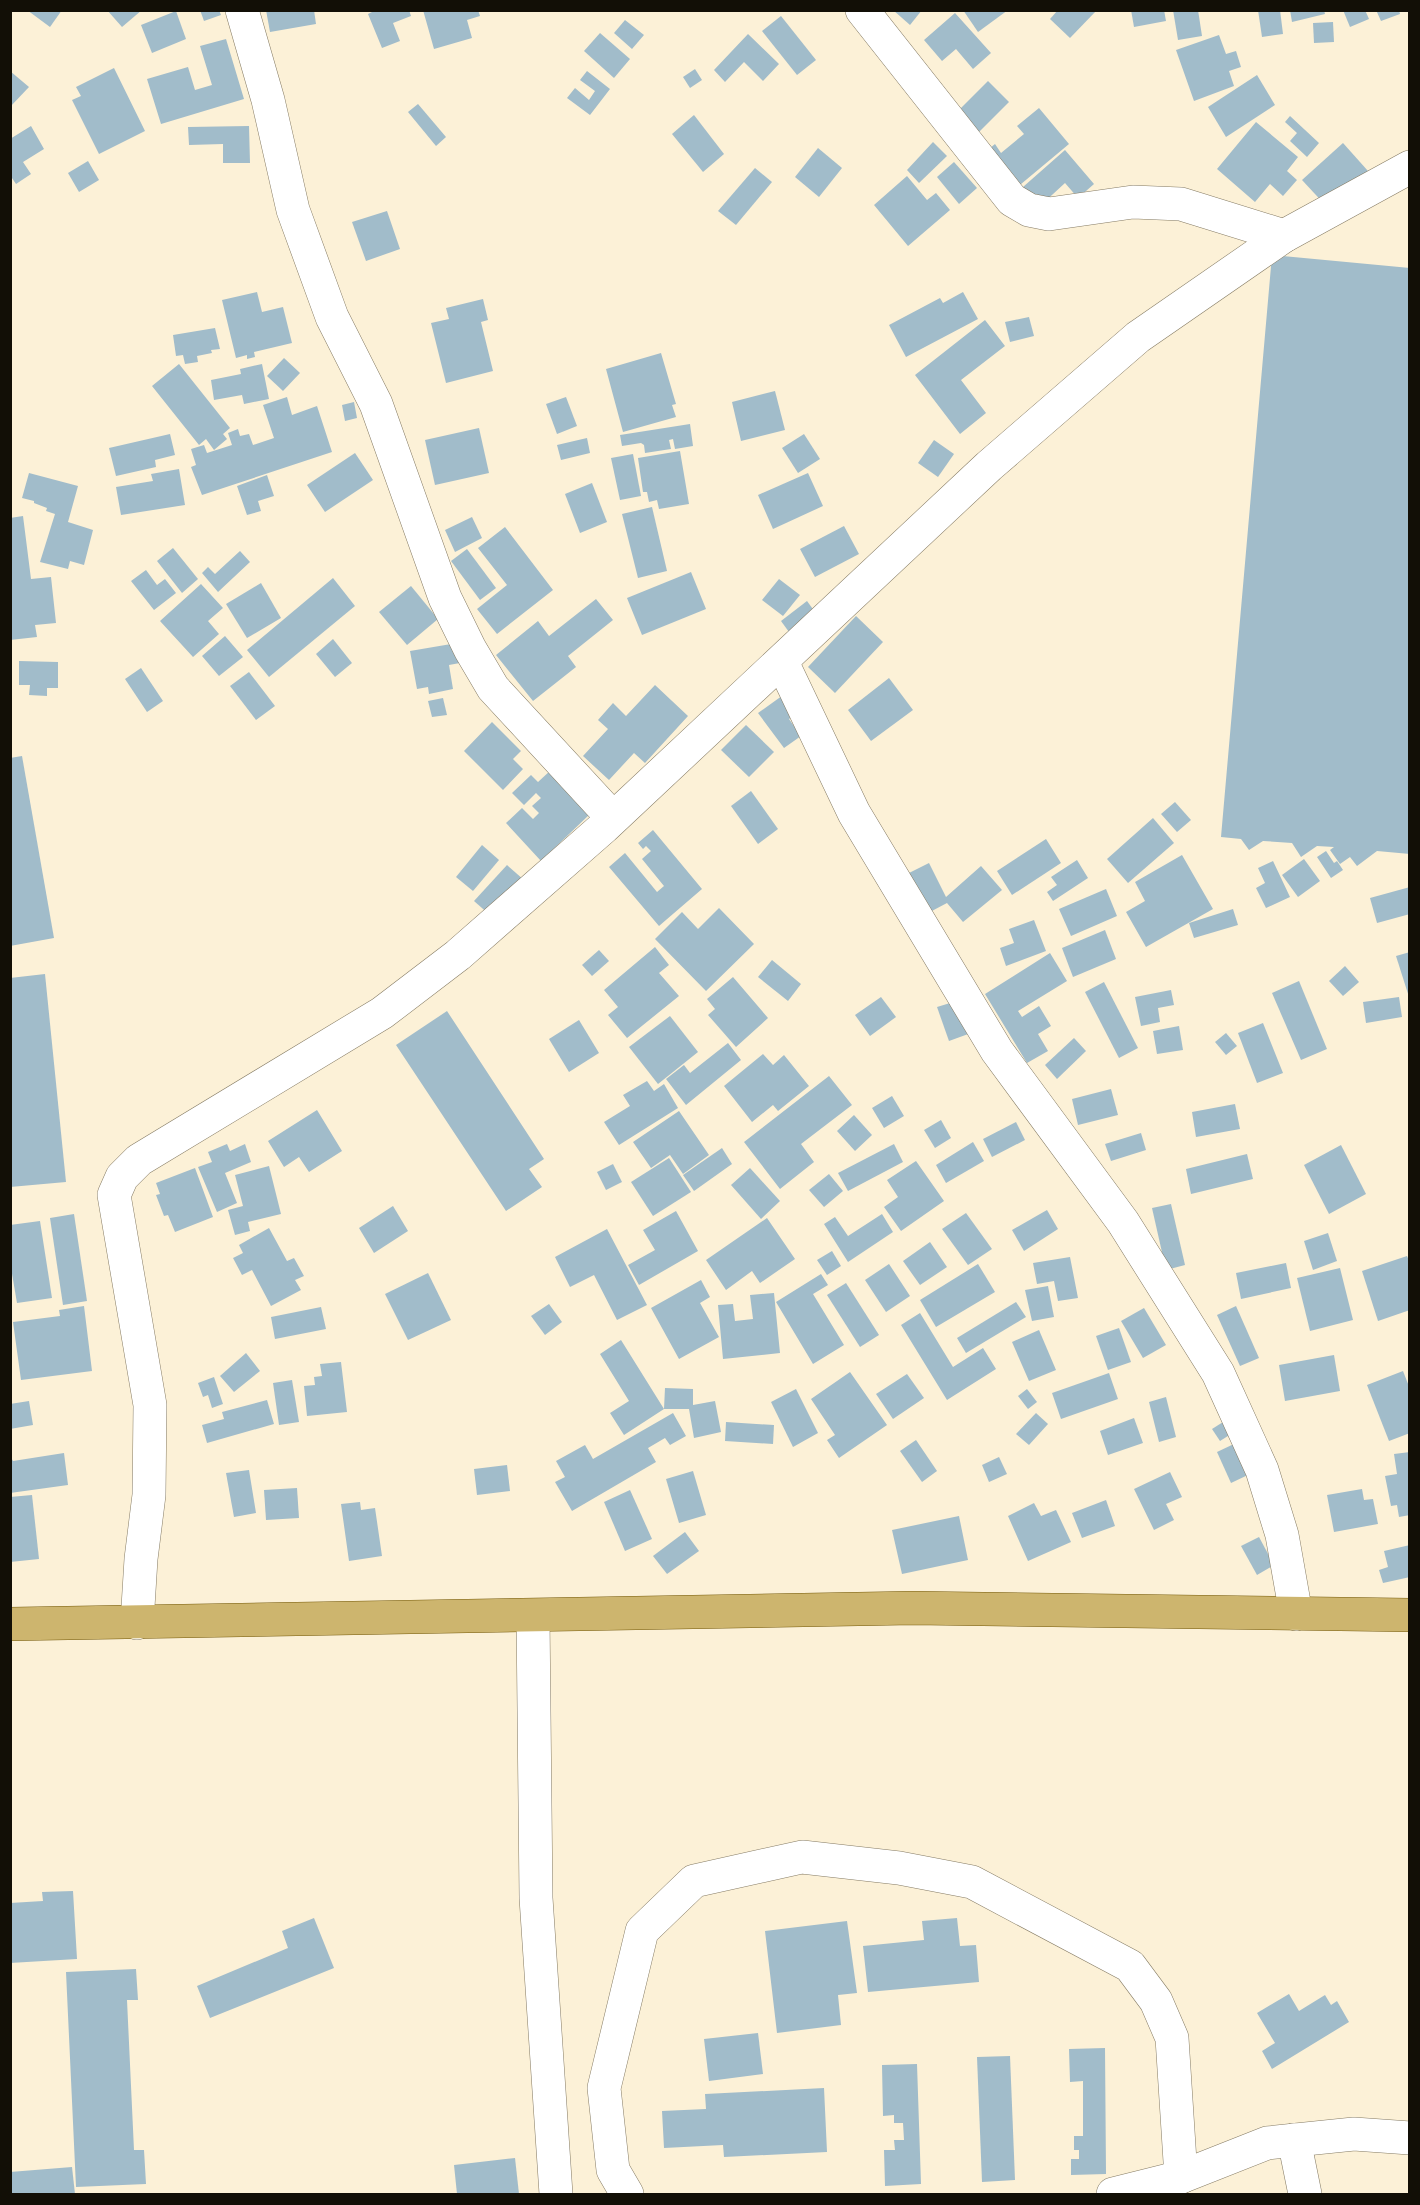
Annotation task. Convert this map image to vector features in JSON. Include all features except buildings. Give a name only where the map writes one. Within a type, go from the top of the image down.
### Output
[{"type":"main road","points":[[10,1624],[913,1608],[1410,1615]]},
{"type":"street","points":[[242,10],[268,100],[293,210],[332,317],[376,404],[445,598],[470,649],[493,688],[613,818]]},
{"type":"street","points":[[862,10],[1012,200],[1029,210],[1049,214],[1132,202],[1181,204],[1284,236]]},
{"type":"street","points":[[138,1623],[141,1559],[149,1495],[150,1405],[114,1195],[122,1177],[139,1160],[382,1013],[458,955],[613,818],[989,466],[1138,337],[1284,236],[1410,167]]},
{"type":"street","points":[[782,662],[854,813],[997,1051],[1124,1222],[1218,1372],[1262,1470],[1282,1536],[1296,1614]]},
{"type":"street","points":[[533,1616],[536,1898],[556,2194]]},
{"type":"street","points":[[627,2194],[613,2170],[604,2088],[642,1931],[694,1881],[802,1857],[899,1868],[972,1882],[1130,1966],[1156,2001],[1172,2038],[1181,2177]]},
{"type":"street","points":[[1113,2194],[1181,2177],[1267,2143],[1354,2134],[1410,2138]]},
{"type":"street","points":[[1294,2140],[1305,2194]]}]
